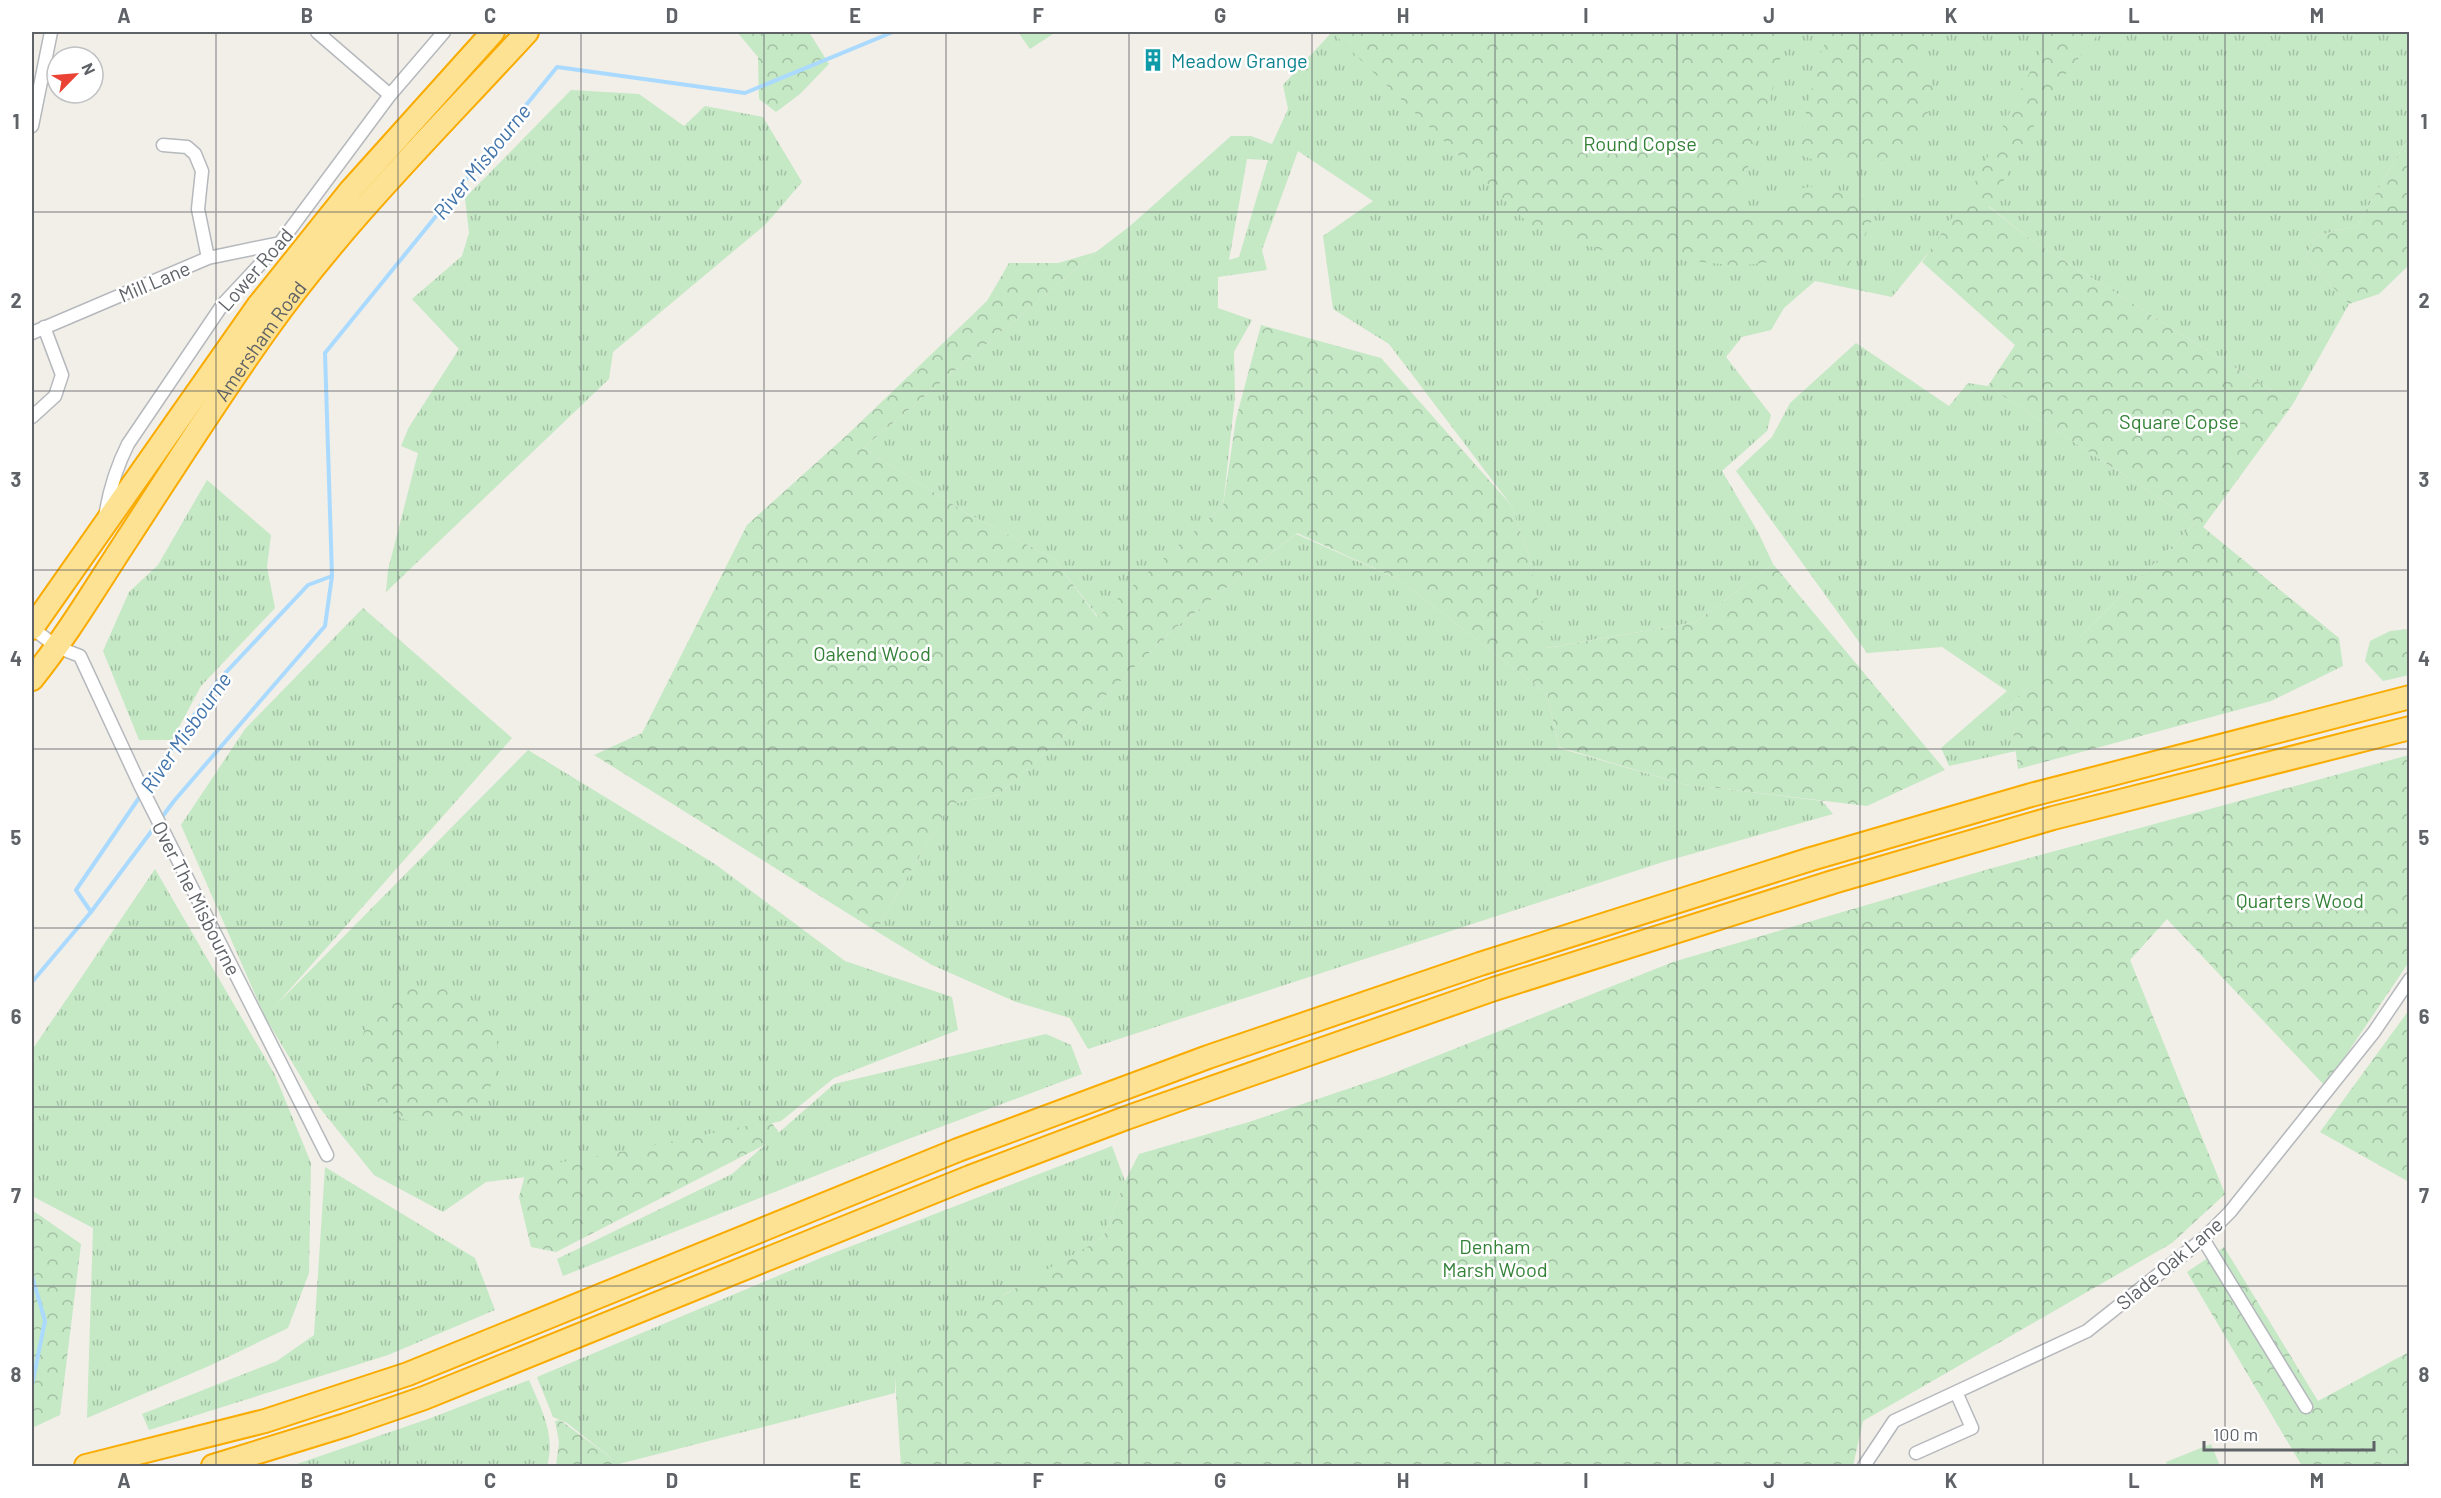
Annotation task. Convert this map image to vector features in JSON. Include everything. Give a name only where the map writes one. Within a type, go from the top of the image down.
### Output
[{"type":"highway","points":[[32,628],[258,306],[351,190],[493,32]]},
{"type":"highway","name":"Amersham Road","points":[[32,679],[57,647],[188,444],[268,328],[310,273],[527,32]]},
{"type":"highway","points":[[86,1467],[265,1421],[408,1374],[969,1146],[1208,1057],[1480,964],[1811,859],[1998,805],[2409,697]]},
{"type":"highway","points":[[213,1467],[424,1398],[981,1173],[1148,1110],[1494,989],[1833,882],[2053,818],[2409,728]]},
{"type":"street","points":[[32,126],[51,32]]},
{"type":"street","points":[[317,32],[390,95]]},
{"type":"street","name":"Lower Road","points":[[104,527],[108,496],[118,464],[128,444],[223,304],[280,243],[390,95],[444,32]]},
{"type":"street","points":[[163,145],[187,147],[195,154],[202,171],[198,209],[208,258]]},
{"type":"street","name":"Mill Lane","points":[[32,333],[208,258],[280,243]]},
{"type":"street","points":[[32,417],[55,396],[62,375],[44,327]]},
{"type":"street","name":"Over The Misbourne","points":[[32,628],[57,647],[80,656],[162,830],[327,1155]]},
{"type":"street","name":"Slade Oak Lane","points":[[1864,1467],[1894,1421],[2087,1331],[2203,1239],[2230,1212],[2366,1041],[2409,979]]},
{"type":"street","points":[[2203,1239],[2306,1407]]},
{"type":"street","points":[[1916,1453],[1972,1428],[1956,1392]]},
{"type":"green space","points":[[737,32],[809,32],[829,64],[800,94],[776,112],[759,99],[758,57]]},
{"type":"green space","points":[[1018,32],[1056,32],[1030,49]]},
{"type":"green space","points":[[1332,32],[2409,32],[2409,136],[2357,226],[2316,236],[2305,258],[2349,304],[2293,404],[2031,240],[1980,199],[1978,192],[1892,297],[1815,281],[1784,308],[1771,330],[1742,337],[1726,357],[1771,415],[1767,431],[1722,471],[1758,532],[1773,564],[1696,622],[1546,648],[1529,556],[1511,505],[1389,344],[1333,309],[1323,236],[1373,201],[1298,151],[1262,250],[1267,270],[1218,277],[1218,308],[1252,320],[1234,352],[1235,396],[1223,506],[1098,617],[1054,559],[965,512],[863,448],[1130,226],[1231,136],[1251,136],[1272,144],[1288,109],[1283,85]],"holes":[[[1247,159],[1268,160],[1239,257],[1229,260]]]},
{"type":"green space","name":"Round Copse","points":[[1332,32],[1780,32],[1780,60],[1777,75],[1753,148],[1738,211],[1776,214],[1791,190],[1816,186],[1880,205],[1845,273],[1824,255],[1738,266],[1604,251],[1530,225]]},
{"type":"green space","points":[[1829,32],[1949,32],[1919,55],[1934,89],[1923,130],[1891,160],[1824,164],[1796,153],[1820,55]]},
{"type":"green space","name":"Square Copse","points":[[2050,32],[2100,32],[2056,86],[1989,207],[2031,240],[2293,404],[2203,527],[2339,638],[2343,666],[2271,701],[2018,769],[2010,706],[2196,522],[1988,386],[2015,345],[1922,262],[1971,190]]},
{"type":"green space","points":[[571,90],[639,94],[684,126],[705,106],[763,117],[802,182],[766,224],[613,352],[609,379],[386,592],[388,570],[418,453],[401,446],[409,427],[459,349],[412,299],[462,256],[469,233],[465,198]]},
{"type":"green space","points":[[2409,136],[2409,265],[2379,294],[2349,304],[2305,258],[2316,236],[2357,226]]},
{"type":"green space","name":"Oakend Wood","points":[[1096,252],[863,448],[965,512],[1054,559],[1097,617],[1223,506],[1236,419],[1261,325],[1381,358],[1511,505],[1529,556],[1547,648],[1696,622],[1773,564],[1945,770],[1867,806],[1683,784],[1559,747],[1547,694],[1398,579],[1297,533],[1171,631],[1072,729],[998,795],[950,804],[876,931],[594,755],[642,733],[747,525],[847,435],[987,301],[1009,263],[1058,263]]},
{"type":"green space","points":[[1856,343],[1949,406],[1968,383],[1988,386],[2196,522],[2010,706],[2016,751],[1949,766],[1941,748],[2007,691],[1942,647],[1867,653],[1736,471],[1772,437],[1790,403]]},
{"type":"green space","points":[[207,480],[271,535],[267,567],[275,608],[201,686],[172,740],[139,740],[103,651],[129,592],[158,565]]},
{"type":"green space","points":[[1296,534],[1398,579],[1547,694],[1559,748],[1683,784],[1822,801],[1833,814],[1663,862],[1088,1049],[1070,1018],[1016,1002],[932,965],[876,931],[950,804],[998,795],[1072,729],[1171,631]]},
{"type":"green space","points":[[363,608],[512,738],[276,1005],[528,750],[715,864],[845,961],[952,997],[958,1030],[834,1078],[781,1121],[543,1175],[486,1182],[443,1212],[374,1175],[319,1107],[265,1017],[181,825],[245,729]]},
{"type":"green space","points":[[2409,629],[2409,675],[2383,681],[2365,661],[2370,641],[2390,631]]},
{"type":"green space","points":[[2409,755],[2409,962],[2325,1086],[2167,919],[2130,960],[2225,1194],[2172,1243],[1863,1421],[1853,1466],[901,1466],[895,1377],[912,1358],[942,1335],[989,1304],[1098,1241],[1104,1235],[1125,1181],[1139,1154],[1249,1122],[1386,1076],[1673,962],[1989,869]]},
{"type":"green space","points":[[155,869],[275,1075],[311,1163],[309,1273],[288,1328],[209,1366],[87,1418],[93,1228],[32,1196],[32,1050]]},
{"type":"green space","points":[[429,986],[455,991],[478,1006],[493,1029],[498,1055],[493,1081],[478,1104],[455,1119],[429,1124],[403,1119],[380,1104],[365,1081],[360,1055],[365,1029],[380,1006],[403,991]]},
{"type":"green space","points":[[2409,1010],[2409,1182],[2320,1132]]},
{"type":"green space","points":[[1046,1034],[1071,1045],[1082,1074],[903,1141],[563,1276],[557,1259],[732,1174],[834,1084]]},
{"type":"green space","points":[[770,1121],[782,1136],[556,1252],[531,1247],[519,1197],[527,1168],[632,1150]]},
{"type":"green space","points":[[1112,1146],[1125,1181],[1104,1235],[1098,1241],[1005,1294],[895,1377],[895,1393],[615,1465],[610,1457],[567,1423],[553,1417],[537,1377],[823,1257]]},
{"type":"green space","points":[[325,1167],[475,1258],[495,1310],[388,1355],[149,1430],[142,1414],[277,1361],[314,1335]]},
{"type":"green space","points":[[32,1210],[81,1244],[60,1415],[32,1428]]},
{"type":"green space","points":[[2224,1247],[2318,1401],[2409,1352],[2409,1466],[2302,1466],[2187,1272]]},
{"type":"green space","points":[[529,1380],[546,1422],[550,1443],[547,1466],[291,1466],[431,1418]]},
{"type":"green space","points":[[560,1420],[610,1457],[616,1466],[556,1466],[559,1442],[555,1421]]},
{"type":"green space","points":[[2211,1444],[2220,1466],[2168,1466],[2166,1462]]},
{"type":"waterway","name":"River Misbourne","points":[[32,982],[91,912],[174,801],[325,626],[332,576],[325,353],[557,67],[745,93],[893,32]]},
{"type":"waterway","name":"River Misbourne","points":[[145,788],[215,684],[308,585],[332,576]]},
{"type":"waterway","name":"River Misbourne","points":[[91,912],[76,890],[141,795]]},
{"type":"waterway","name":"River Misbourne","points":[[32,1276],[45,1321],[32,1385]]},
{"type":"place","name":"Meadow Grange","points":[[1153,60]]},
{"type":"park label","name":"Quarters Wood","points":[[2300,900]]},
{"type":"park label","name":"Denham Marsh Wood","points":[[1495,1258]]}]
